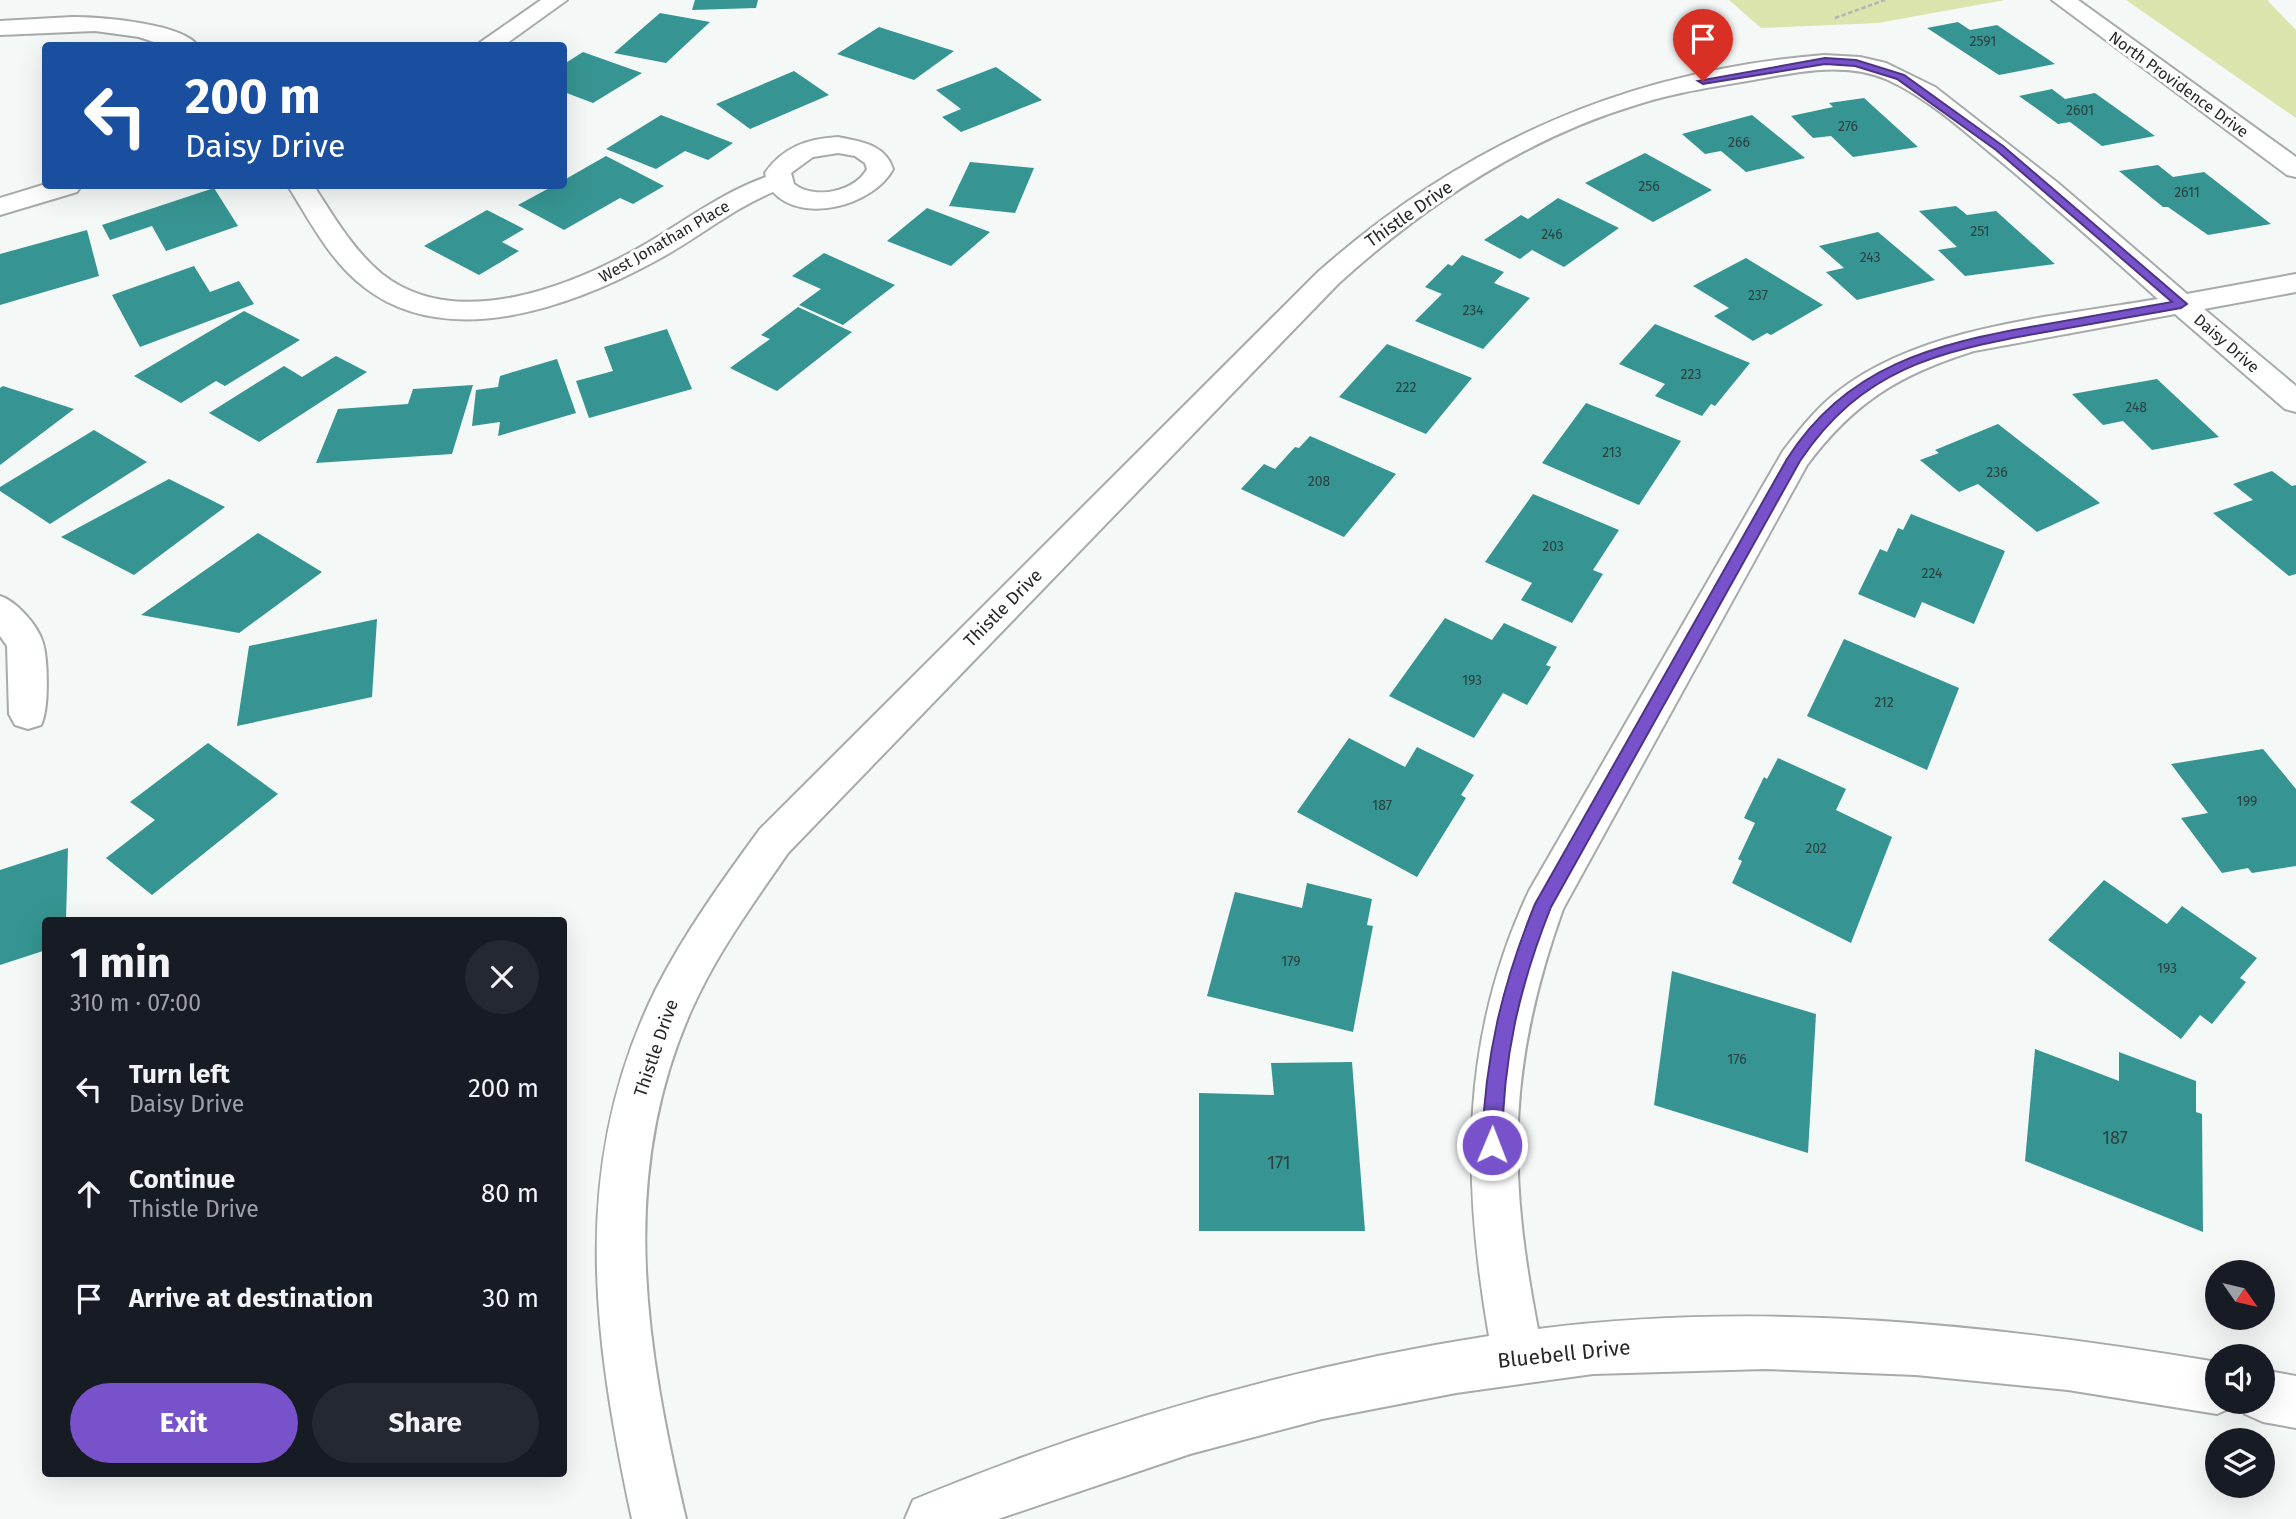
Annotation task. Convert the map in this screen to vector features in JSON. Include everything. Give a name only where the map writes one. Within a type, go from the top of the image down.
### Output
[{"type":"street","points":[[93,23],[122,0]]},
{"type":"street","points":[[492,42],[556,0]]},
{"type":"street","name":"North Providence Drive","points":[[2063,0],[2296,169]]},
{"type":"street","points":[[0,28],[59,22],[93,23],[156,32],[178,42]]},
{"type":"street","name":"Thistle Drive","points":[[659,1519],[638,1434],[624,1342],[618,1272],[619,1204],[628,1140],[642,1077],[667,1010],[697,948],[733,892],[774,841],[1328,278],[1412,207],[1549,130],[1633,98],[1676,86],[1811,62],[1856,63]]},
{"type":"street","name":"Daisy Drive","points":[[1856,63],[1900,77],[1955,115],[2064,200],[2296,401]]},
{"type":"street","name":"West Jonathan Place","points":[[303,189],[343,251],[387,290],[420,305],[465,309],[508,306],[548,298],[607,278],[753,189],[778,182]]},
{"type":"street","points":[[0,207],[58,189]]},
{"type":"street","points":[[1518,1357],[1499,1261],[1491,1172],[1493,1091],[1504,1022],[1521,959],[1544,904],[1794,459],[1836,407],[1895,368],[1931,353],[1970,342],[2296,283]]},
{"type":"street","points":[[0,609],[25,643],[28,714]]},
{"type":"street","name":"Bluebell Drive","points":[[932,1519],[1099,1456],[1232,1415],[1358,1383],[1518,1357],[1612,1347],[1730,1344],[1850,1346],[1986,1355],[2138,1374],[2205,1386]]},
{"type":"street","points":[[2275,1398],[2296,1402]]},
{"type":"path","points":[[1835,18],[1885,0]]},
{"type":"green space","points":[[1729,0],[2005,0],[1878,23],[1761,28]]},
{"type":"green space","points":[[2126,0],[2267,0],[2296,30],[2296,118]]},
{"type":"building","points":[[695,0],[758,0],[756,8],[692,10]]},
{"type":"building","points":[[660,13],[710,22],[666,63],[614,53]]},
{"type":"building","points":[[1958,22],[1970,30],[1997,25],[2055,64],[1999,75],[1927,28]]},
{"type":"building","points":[[879,27],[954,51],[914,80],[837,54]]},
{"type":"building","points":[[583,52],[642,73],[593,103],[567,93],[567,62]]},
{"type":"building","points":[[996,67],[1042,100],[961,132],[942,117],[961,109],[936,90]]},
{"type":"building","points":[[794,71],[829,95],[750,129],[716,104]]},
{"type":"building","points":[[2052,89],[2065,99],[2095,93],[2155,136],[2102,146],[2070,122],[2058,124],[2019,96]]},
{"type":"building","points":[[1864,98],[1918,147],[1853,157],[1831,136],[1813,138],[1791,116],[1833,107],[1829,103]]},
{"type":"building","points":[[661,115],[733,143],[708,160],[685,151],[656,169],[606,149]]},
{"type":"building","points":[[1752,115],[1805,158],[1746,172],[1721,151],[1705,154],[1682,134]]},
{"type":"building","points":[[1645,153],[1712,190],[1653,222],[1585,183]]},
{"type":"building","points":[[606,156],[664,186],[633,204],[620,198],[564,230],[518,205],[547,189],[567,189],[567,178]]},
{"type":"building","points":[[970,162],[1034,168],[1015,213],[949,206]]},
{"type":"building","points":[[2158,165],[2173,177],[2204,172],[2271,224],[2208,235],[2168,207],[2163,207],[2119,171]]},
{"type":"building","points":[[215,189],[238,226],[166,251],[152,226],[110,240],[102,225]]},
{"type":"building","points":[[1558,198],[1619,228],[1564,267],[1532,250],[1520,259],[1484,240],[1521,215],[1528,219]]},
{"type":"building","points":[[1956,206],[1967,215],[1996,211],[2055,264],[1965,276],[1938,250],[1957,247],[1919,211]]},
{"type":"building","points":[[927,208],[990,232],[951,266],[887,241]]},
{"type":"building","points":[[487,210],[524,229],[502,242],[519,251],[479,275],[424,246]]},
{"type":"building","points":[[87,230],[99,276],[0,305],[0,254]]},
{"type":"building","points":[[1878,232],[1935,280],[1857,300],[1826,272],[1844,268],[1819,246]]},
{"type":"building","points":[[824,253],[895,285],[843,325],[799,305],[821,289],[792,276]]},
{"type":"building","points":[[1462,255],[1504,272],[1494,283],[1530,298],[1483,349],[1415,321],[1442,294],[1425,287],[1448,264],[1452,266]]},
{"type":"building","points":[[1746,258],[1823,305],[1771,335],[1767,333],[1753,341],[1714,316],[1729,308],[1693,286]]},
{"type":"building","points":[[194,266],[210,292],[239,281],[254,304],[140,347],[112,295]]},
{"type":"building","points":[[798,307],[852,332],[777,391],[730,368],[770,339],[761,335]]},
{"type":"building","points":[[244,311],[300,340],[225,386],[216,381],[181,403],[134,376]]},
{"type":"building","points":[[1655,324],[1750,363],[1715,406],[1711,404],[1702,416],[1655,396],[1665,384],[1619,364]]},
{"type":"building","points":[[667,329],[692,389],[589,418],[576,381],[613,371],[604,347]]},
{"type":"building","points":[[1387,344],[1472,378],[1426,434],[1339,397]]},
{"type":"building","points":[[336,356],[367,372],[259,442],[209,413],[284,366],[302,377]]},
{"type":"building","points":[[557,359],[576,413],[498,436],[500,422],[472,426],[476,390],[498,387],[500,376]]},
{"type":"building","points":[[2157,379],[2219,437],[2152,450],[2123,421],[2103,425],[2072,394]]},
{"type":"building","points":[[473,385],[452,454],[316,463],[338,409],[408,404],[413,389]]},
{"type":"building","points":[[3,386],[74,409],[0,465],[0,388]]},
{"type":"building","points":[[1586,403],[1681,441],[1639,505],[1542,463]]},
{"type":"building","points":[[1998,424],[2100,503],[2037,532],[1978,484],[1959,492],[1920,460],[1939,453],[1935,450]]},
{"type":"building","points":[[94,430],[147,462],[50,524],[0,491],[0,487]]},
{"type":"building","points":[[1310,436],[1396,474],[1344,537],[1241,489],[1264,464],[1275,469],[1295,447],[1299,448]]},
{"type":"building","points":[[2272,471],[2292,486],[2296,485],[2296,574],[2289,576],[2213,513],[2253,500],[2233,484]]},
{"type":"building","points":[[169,479],[225,507],[134,575],[61,537]]},
{"type":"building","points":[[1533,494],[1619,530],[1593,570],[1603,574],[1572,623],[1521,600],[1532,583],[1485,562]]},
{"type":"building","points":[[1911,514],[2005,551],[1974,624],[1922,602],[1915,618],[1858,594],[1880,549],[1887,552],[1898,528],[1903,530]]},
{"type":"building","points":[[258,533],[322,572],[239,633],[141,615]]},
{"type":"building","points":[[1445,618],[1492,640],[1504,623],[1557,647],[1546,665],[1551,667],[1527,705],[1503,693],[1474,738],[1389,696]]},
{"type":"building","points":[[377,619],[372,697],[237,726],[249,646]]},
{"type":"building","points":[[1844,639],[1959,688],[1927,770],[1807,716]]},
{"type":"building","points":[[1349,738],[1405,767],[1417,747],[1474,775],[1461,795],[1466,798],[1417,877],[1297,812]]},
{"type":"building","points":[[208,743],[278,794],[152,895],[106,858],[155,820],[130,802]]},
{"type":"building","points":[[2263,749],[2296,789],[2296,866],[2252,873],[2248,868],[2222,873],[2181,818],[2208,813],[2171,764]]},
{"type":"building","points":[[1778,758],[1846,789],[1836,810],[1892,837],[1851,943],[1732,883],[1742,861],[1738,859],[1755,823],[1744,818],[1764,777],[1767,779]]},
{"type":"building","points":[[68,848],[66,917],[42,917],[42,951],[0,965],[0,870]]},
{"type":"building","points":[[2104,880],[2167,924],[2182,906],[2257,958],[2240,978],[2246,982],[2212,1024],[2200,1015],[2181,1039],[2048,940]]},
{"type":"building","points":[[1307,883],[1372,899],[1367,925],[1373,926],[1353,1032],[1207,996],[1235,892],[1302,908]]},
{"type":"building","points":[[1672,971],[1816,1014],[1808,1153],[1654,1105]]},
{"type":"building","points":[[2035,1049],[2119,1081],[2119,1052],[2196,1081],[2196,1112],[2202,1114],[2203,1232],[2025,1161]]},
{"type":"building","points":[[1352,1062],[1365,1231],[1199,1231],[1199,1093],[1274,1095],[1271,1063]]},
{"type":"route","points":[[1492,1145],[1493,1091],[1504,1022],[1521,959],[1544,904],[1794,459],[1813,432],[1836,407],[1863,386],[1895,368],[1931,353],[1970,342],[2181,304],[2064,200],[2000,148],[1900,77],[1872,66],[1825,61],[1703,81]]}]
